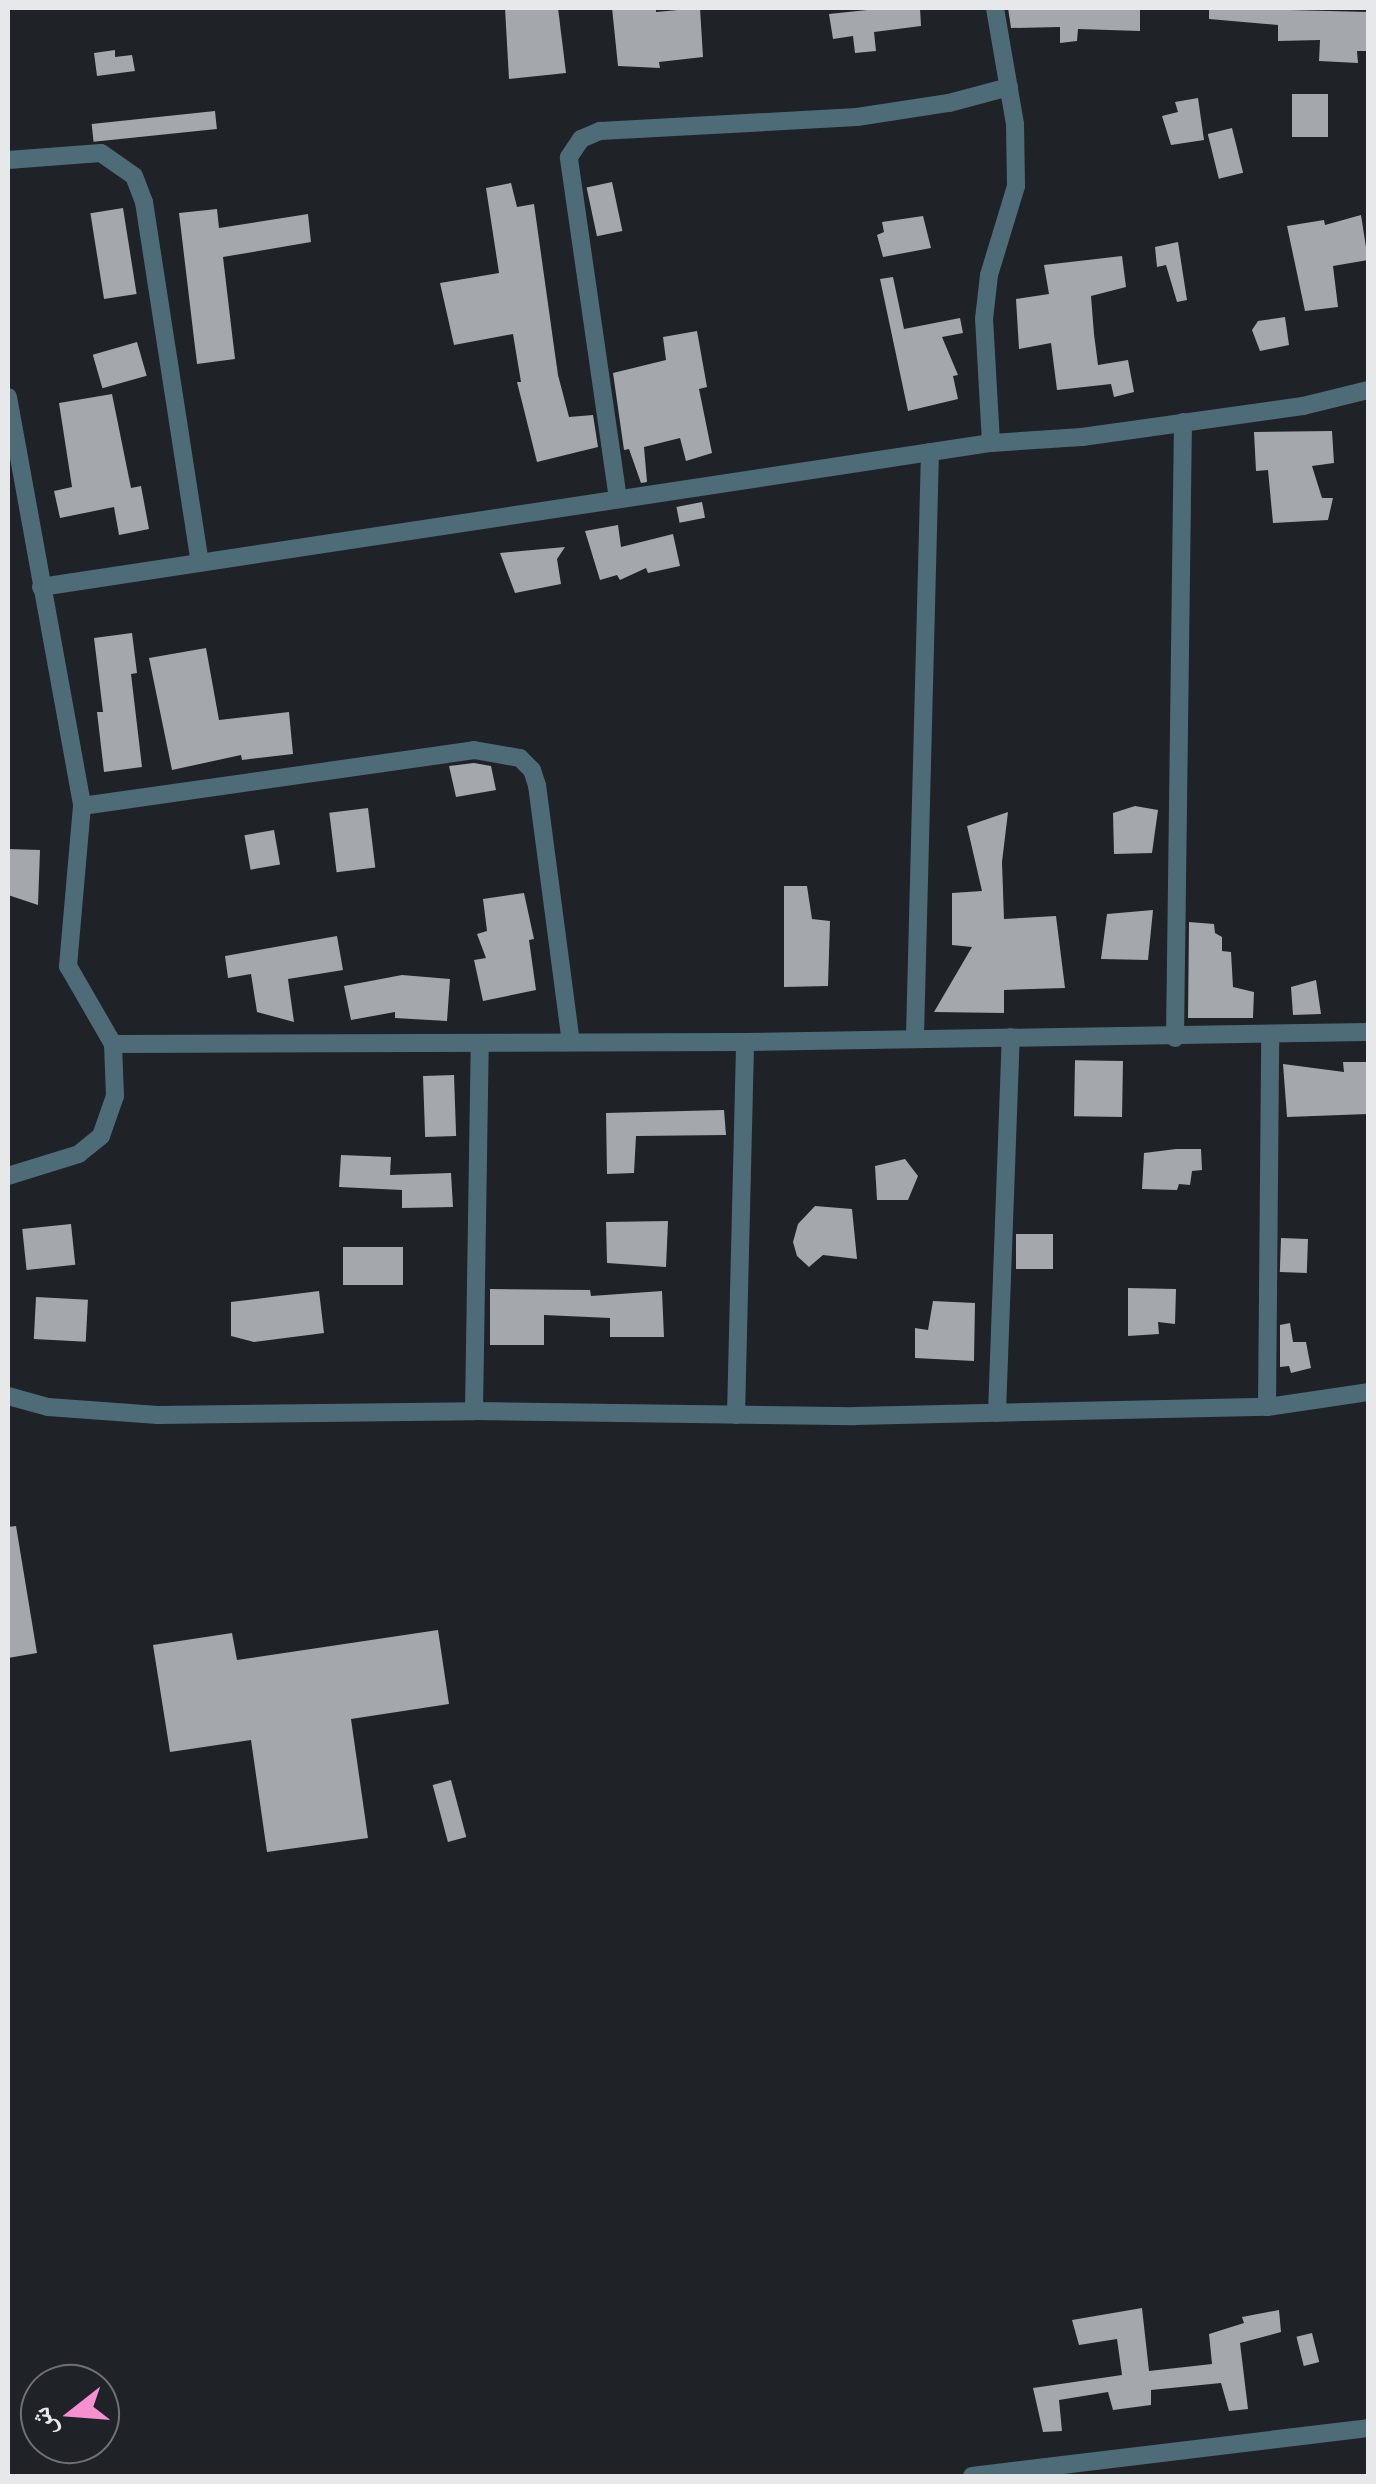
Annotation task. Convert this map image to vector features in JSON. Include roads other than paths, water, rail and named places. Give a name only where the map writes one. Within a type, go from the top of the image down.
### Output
[{"type":"street","points":[[991,442],[984,319],[989,274],[1016,186],[1009,87],[995,8]]},
{"type":"street","points":[[618,499],[569,158],[581,139],[600,130],[857,117],[950,103],[1009,87]]},
{"type":"street","points":[[8,160],[101,153],[134,176],[144,202],[200,563]]},
{"type":"street","points":[[41,587],[991,442],[1082,437],[1303,406],[1368,390]]},
{"type":"street","points":[[8,398],[82,806],[68,966],[113,1044],[115,1096],[101,1136],[79,1154],[8,1176]]},
{"type":"street","points":[[1175,1038],[1182,422]]},
{"type":"street","points":[[914,1036],[930,452]]},
{"type":"street","points":[[82,806],[474,750],[520,758],[532,770],[537,784],[571,1042]]},
{"type":"street","points":[[113,1044],[480,1045],[914,1036],[1175,1038],[1368,1032]]},
{"type":"street","points":[[1268,1407],[1270,1035]]},
{"type":"street","points":[[997,1414],[1010,1037]]},
{"type":"street","points":[[736,1415],[745,1042]]},
{"type":"street","points":[[474,1411],[480,1045]]},
{"type":"street","points":[[8,1396],[48,1406],[158,1415],[474,1411],[736,1415],[1268,1407],[1368,1392]]},
{"type":"street","points":[[972,2476],[1368,2428]]}]
